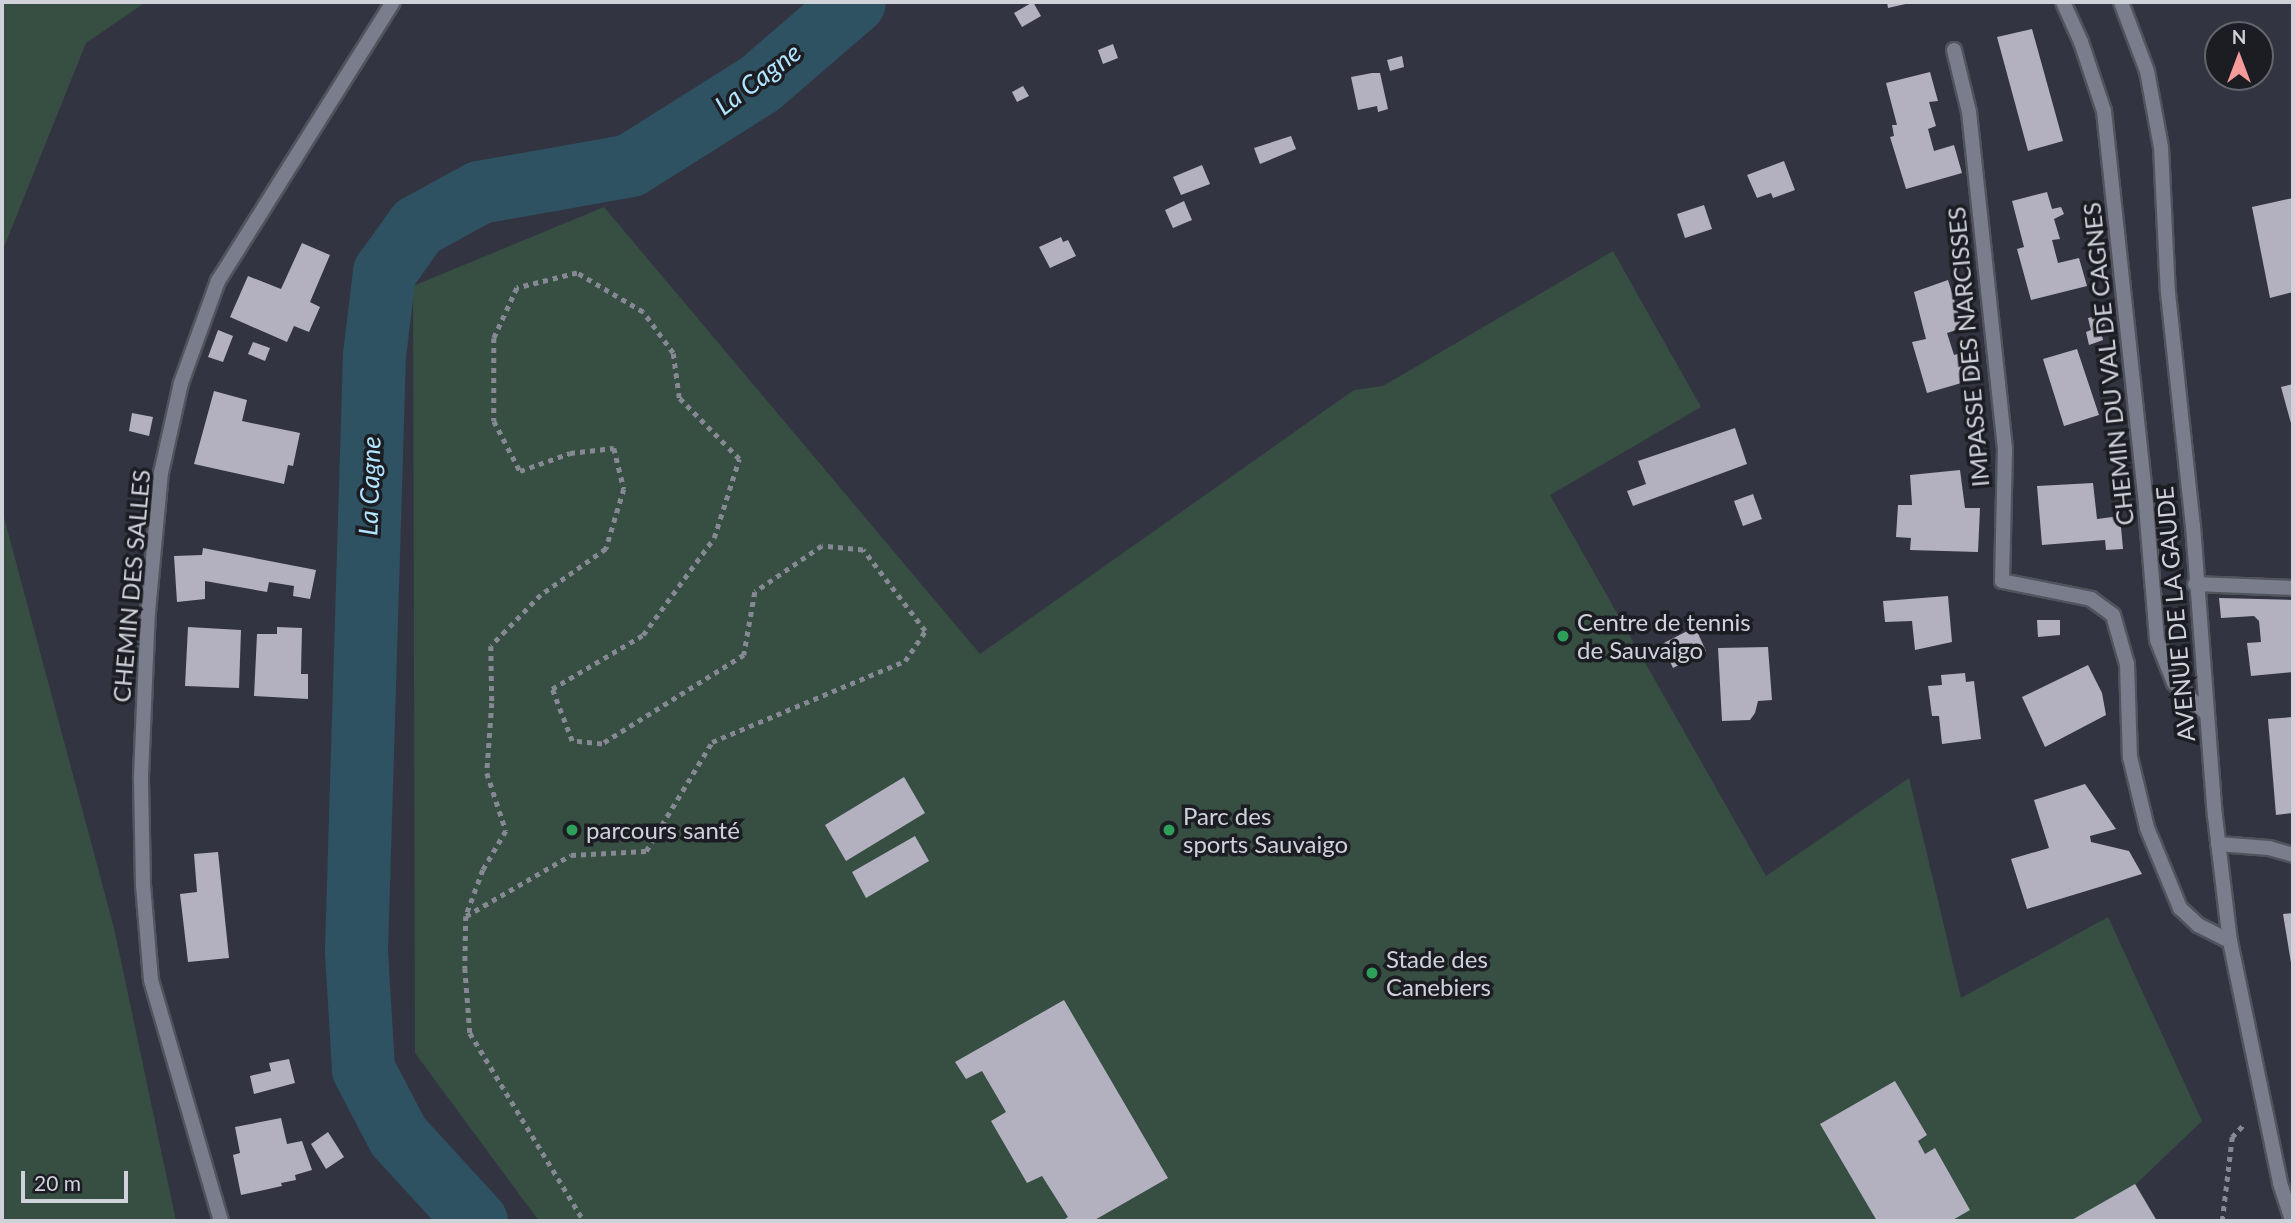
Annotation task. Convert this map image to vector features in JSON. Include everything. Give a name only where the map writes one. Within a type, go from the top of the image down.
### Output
[{"type":"street","name":"CHEMIN DES SALLES","points":[[221,1221],[151,980],[144,899],[141,776],[148,612],[161,473],[181,383],[218,281],[393,2]]},
{"type":"street","name":"CHEMIN DU VAL DE CAGNES","points":[[2063,2],[2081,42],[2104,111],[2146,506],[2157,640],[2174,682],[2206,713]]},
{"type":"street","name":"AVENUE DE LA GAUDE","points":[[2121,2],[2147,71],[2161,147],[2168,293],[2193,526],[2206,713],[2230,942],[2263,1104],[2292,1221]]},
{"type":"street","name":"IMPASSE DES NARCISSES","points":[[1954,50],[1969,112],[2004,437],[2002,581],[2091,599],[2113,615],[2127,664],[2130,757],[2147,828],[2179,908],[2198,925],[2230,942]]},
{"type":"street","points":[[2195,583],[2293,588]]},
{"type":"street","points":[[2218,844],[2269,848],[2293,855]]},
{"type":"path","points":[[466,916],[571,855],[646,851],[712,742],[905,661],[925,631],[863,551],[822,546],[755,592],[744,655],[602,744],[572,741],[552,689],[643,635],[715,538],[739,459],[705,428],[679,398],[673,353],[643,312],[577,273],[517,288],[494,338],[494,421],[520,471],[570,453],[614,449],[624,489],[606,549],[541,595],[491,646],[492,703],[487,773],[506,831],[483,870],[466,916],[464,968],[470,1033],[584,1221]]},
{"type":"path","points":[[2222,1221],[2232,1137],[2263,1104]]},
{"type":"green space","points":[[2,2],[146,2],[86,43],[2,252]]},
{"type":"green space","points":[[604,207],[980,654],[1354,390],[1383,386],[1613,251],[1701,407],[1550,495],[1766,876],[1909,778],[1961,998],[2108,917],[2202,1121],[2136,1184],[2157,1221],[539,1221],[415,1053],[413,286]]},
{"type":"green space","points":[[2,510],[114,928],[176,1221],[2,1221]]},
{"type":"building","points":[[1033,2],[1041,16],[1022,27],[1014,13]]},
{"type":"building","points":[[1887,2],[1910,2],[1910,3],[1888,8]]},
{"type":"building","points":[[2032,29],[2063,141],[2028,151],[1997,37]]},
{"type":"building","points":[[1113,44],[1118,58],[1103,64],[1098,50]]},
{"type":"building","points":[[1402,56],[1404,67],[1390,71],[1387,60]]},
{"type":"building","points":[[1930,72],[1938,101],[1929,102],[1936,126],[1928,129],[1934,151],[1954,145],[1962,173],[1906,189],[1890,137],[1894,136],[1892,125],[1897,125],[1886,83]]},
{"type":"building","points":[[1380,73],[1388,109],[1378,112],[1377,106],[1358,110],[1351,77]]},
{"type":"building","points":[[1023,86],[1029,96],[1017,102],[1012,92]]},
{"type":"building","points":[[1291,136],[1296,149],[1260,164],[1254,148]]},
{"type":"building","points":[[1784,161],[1795,190],[1773,198],[1771,193],[1757,198],[1747,175]]},
{"type":"building","points":[[1202,165],[1210,184],[1181,195],[1173,177]]},
{"type":"building","points":[[2047,192],[2052,209],[2061,207],[2064,214],[2054,219],[2060,239],[2052,240],[2058,263],[2079,258],[2087,286],[2031,300],[2017,249],[2024,247],[2012,201]]},
{"type":"building","points":[[2293,198],[2293,292],[2270,298],[2252,207]]},
{"type":"building","points":[[1184,201],[1192,220],[1173,228],[1165,210]]},
{"type":"building","points":[[1704,205],[1712,229],[1685,238],[1677,214]]},
{"type":"building","points":[[1061,237],[1063,242],[1068,240],[1076,256],[1050,268],[1039,247]]},
{"type":"building","points":[[302,243],[330,255],[310,302],[320,307],[309,332],[294,326],[287,342],[230,317],[248,276],[281,289]]},
{"type":"building","points":[[1948,280],[1963,328],[1947,333],[1954,355],[1974,349],[1982,377],[1927,393],[1912,342],[1926,339],[1914,292]]},
{"type":"building","points":[[2101,315],[2105,326],[2100,328],[2103,340],[2089,345],[2086,332],[2091,330],[2088,318]]},
{"type":"building","points":[[218,330],[233,336],[223,362],[208,357]]},
{"type":"building","points":[[253,342],[270,348],[265,361],[248,354]]},
{"type":"building","points":[[2077,349],[2099,415],[2064,426],[2043,359]]},
{"type":"building","points":[[2293,384],[2293,427],[2292,427],[2281,387]]},
{"type":"building","points":[[214,391],[247,400],[242,421],[300,433],[293,466],[288,465],[284,484],[194,464]]},
{"type":"building","points":[[132,413],[153,417],[149,436],[129,431]]},
{"type":"building","points":[[1735,428],[1747,464],[1633,506],[1627,491],[1646,484],[1638,461]]},
{"type":"building","points":[[1960,470],[1965,508],[1980,508],[1978,552],[1910,550],[1911,538],[1896,537],[1898,505],[1912,505],[1910,475]]},
{"type":"building","points":[[2093,483],[2097,519],[2120,516],[2123,549],[2106,550],[2105,540],[2042,545],[2037,486]]},
{"type":"building","points":[[1753,494],[1762,519],[1743,526],[1734,501]]},
{"type":"building","points":[[203,548],[316,570],[310,599],[293,596],[294,586],[269,582],[267,592],[205,581],[205,599],[177,602],[174,556],[202,555]]},
{"type":"building","points":[[1948,596],[1952,642],[1915,650],[1912,621],[1885,622],[1883,601]]},
{"type":"building","points":[[2219,598],[2293,600],[2293,672],[2251,676],[2247,643],[2261,642],[2259,621],[2254,616],[2221,618]]},
{"type":"building","points":[[2037,620],[2060,620],[2060,635],[2038,637]]},
{"type":"building","points":[[188,627],[241,630],[239,688],[185,686]]},
{"type":"building","points":[[277,627],[302,628],[301,674],[308,674],[308,699],[254,696],[257,634],[277,634]]},
{"type":"building","points":[[1695,627],[1706,651],[1673,668],[1662,644]]},
{"type":"building","points":[[1768,647],[1772,700],[1758,701],[1750,720],[1722,721],[1718,648]]},
{"type":"building","points":[[2088,665],[2102,693],[2106,715],[2045,747],[2022,697]]},
{"type":"building","points":[[1965,673],[1966,682],[1974,681],[1981,739],[1942,744],[1939,716],[1932,716],[1928,686],[1942,685],[1941,675]]},
{"type":"building","points":[[2293,717],[2293,813],[2276,815],[2268,719]]},
{"type":"building","points":[[904,777],[925,813],[846,861],[825,825]]},
{"type":"building","points":[[2085,784],[2116,829],[2090,836],[2091,842],[2129,851],[2142,874],[2027,909],[2011,859],[2049,848],[2034,800]]},
{"type":"building","points":[[915,836],[929,861],[866,898],[852,872]]},
{"type":"building","points":[[218,852],[229,958],[188,962],[180,894],[197,892],[194,854]]},
{"type":"building","points":[[2293,913],[2293,969],[2292,969],[2283,914]]},
{"type":"building","points":[[1064,1000],[1168,1178],[1093,1221],[1062,1221],[1068,1217],[1042,1176],[1027,1183],[991,1121],[1006,1112],[982,1071],[966,1079],[955,1062]]},
{"type":"building","points":[[289,1059],[295,1083],[254,1094],[250,1076],[271,1071],[269,1063]]},
{"type":"building","points":[[1895,1081],[1927,1135],[1918,1141],[1925,1154],[1935,1148],[1970,1210],[1951,1221],[1877,1221],[1820,1124]]},
{"type":"building","points":[[281,1118],[287,1144],[302,1141],[312,1170],[295,1175],[296,1180],[281,1183],[282,1186],[241,1195],[233,1155],[240,1153],[235,1127]]},
{"type":"building","points":[[328,1132],[344,1157],[326,1169],[311,1144]]},
{"type":"building","points":[[2135,1184],[2157,1221],[2070,1221]]},
{"type":"waterway","name":"La Cagne","points":[[476,1221],[398,1136],[363,1069],[356,950],[374,355],[384,272],[417,226],[479,192],[630,165],[760,83],[854,2]]},
{"type":"place","name":"Centre de tennis de Sauvaigo","points":[[1563,636]]},
{"type":"place","name":"parcours santé","points":[[572,830]]},
{"type":"place","name":"Parc des sports Sauvaigo","points":[[1169,830]]},
{"type":"place","name":"Stade des Canebiers","points":[[1372,973]]}]
